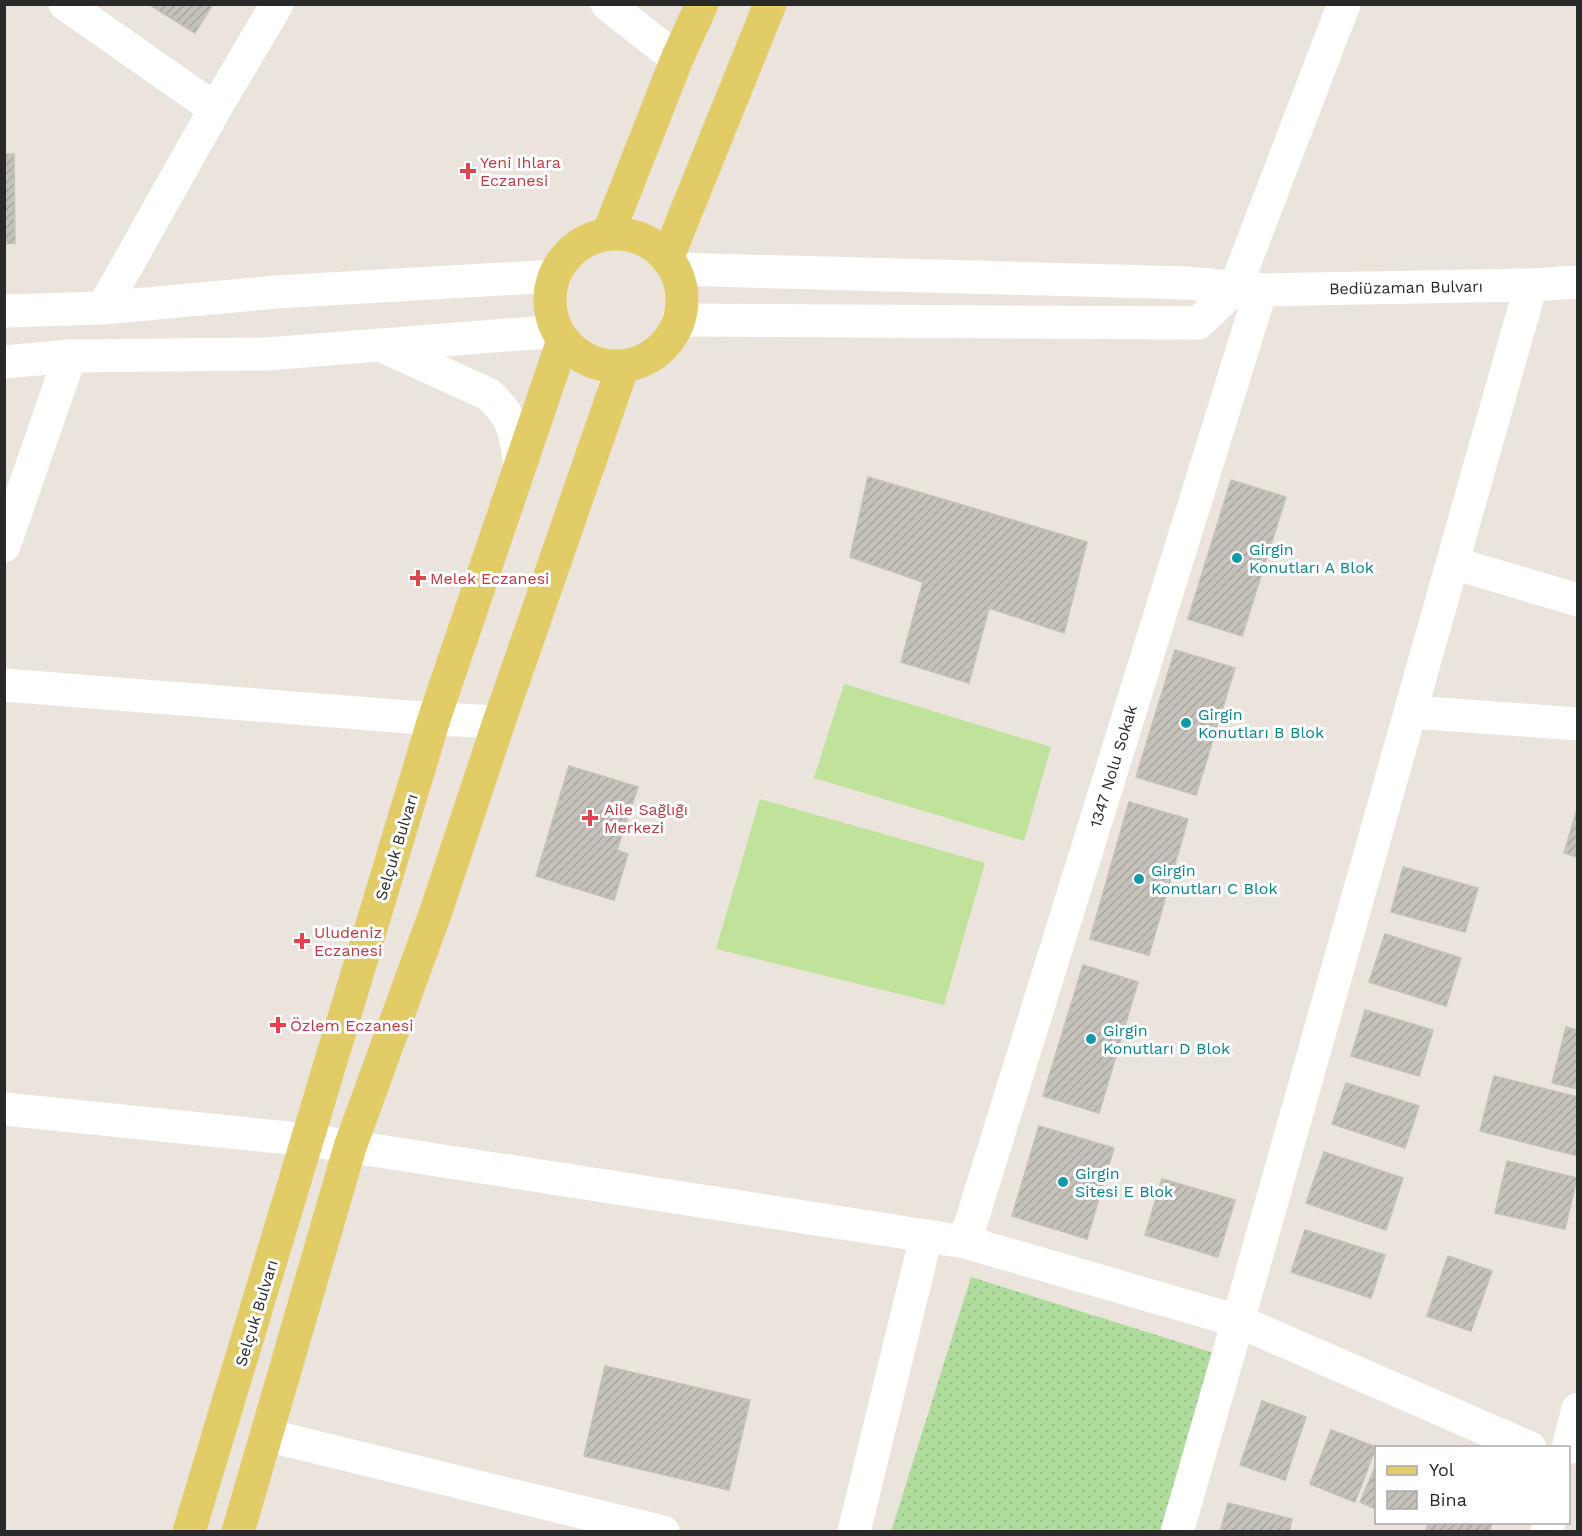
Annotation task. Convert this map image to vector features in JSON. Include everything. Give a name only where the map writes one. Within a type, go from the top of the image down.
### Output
[{"type":"main road","points":[[608,234],[677,59],[702,4]]},
{"type":"main road","points":[[671,264],[770,4]]},
{"type":"main road","points":[[620,233],[642,238],[662,251],[671,264],[682,291],[681,312],[674,332],[661,349],[644,360],[623,366],[602,365],[582,357],[554,326],[549,305],[552,283],[561,262],[577,245],[598,235],[620,233]]},
{"type":"main road","name":"Selçuk Bulvarı","points":[[189,1532],[434,719],[520,467],[560,335]]},
{"type":"main road","points":[[238,1532],[351,1147],[436,911],[623,366]]},
{"type":"street","points":[[66,4],[215,109]]},
{"type":"street","points":[[103,308],[277,4]]},
{"type":"street","points":[[607,4],[677,59]]},
{"type":"street","name":"1347 Nolu Sokak","points":[[965,1242],[1248,289],[1344,4]]},
{"type":"street","name":"Bediüzaman Bulvarı","points":[[671,264],[1187,283],[1248,289],[1532,285],[1578,282]]},
{"type":"street","points":[[4,311],[103,308],[276,292],[555,276]]},
{"type":"street","points":[[1177,1532],[1532,285]]},
{"type":"street","points":[[678,320],[1198,323],[1248,289]]},
{"type":"street","points":[[4,362],[70,356],[267,354],[560,335]]},
{"type":"street","points":[[380,345],[488,394],[499,403],[510,419],[516,435],[520,467]]},
{"type":"street","points":[[4,546],[70,356]]},
{"type":"street","points":[[1453,563],[1578,600]]},
{"type":"street","points":[[4,685],[434,719],[499,722]]},
{"type":"street","points":[[1411,712],[1578,724]]},
{"type":"street","points":[[4,1109],[309,1140],[965,1242],[1238,1321],[1525,1446]]},
{"type":"street","points":[[854,1532],[926,1237]]},
{"type":"street","points":[[1569,1446],[1578,1409]]},
{"type":"street","points":[[266,1435],[663,1532]]},
{"type":"green space","points":[[844,684],[1051,747],[1024,841],[814,778]]},
{"type":"green space","points":[[760,799],[985,863],[944,1005],[716,949]]},
{"type":"green space","points":[[971,1277],[1217,1354],[1162,1531],[891,1532]]},
{"type":"building","points":[[148,4],[213,4],[195,33]]},
{"type":"building","points":[[4,154],[14,154],[15,243],[4,244]]},
{"type":"building","points":[[868,477],[1087,542],[1064,633],[989,608],[969,683],[901,662],[923,582],[850,557]]},
{"type":"building","name":"Girgin Konutları A Blok","points":[[1231,480],[1286,497],[1242,636],[1188,619]]},
{"type":"building","name":"Girgin Konutları B Blok","points":[[1175,650],[1235,668],[1196,795],[1136,777]]},
{"type":"building","name":"Aile Sağlığı Merkezi","points":[[569,766],[638,787],[617,850],[628,854],[614,900],[536,876]]},
{"type":"building","name":"Girgin Konutları C Blok","points":[[1129,802],[1188,819],[1149,955],[1090,939]]},
{"type":"building","points":[[1578,806],[1578,857],[1564,853]]},
{"type":"building","points":[[1403,867],[1478,888],[1465,932],[1391,912]]},
{"type":"building","points":[[1385,934],[1461,958],[1446,1006],[1369,982]]},
{"type":"building","name":"Girgin Konutları D Blok","points":[[1083,965],[1138,982],[1099,1113],[1043,1096]]},
{"type":"building","points":[[1365,1010],[1433,1030],[1419,1076],[1351,1056]]},
{"type":"building","points":[[1566,1027],[1578,1030],[1578,1089],[1552,1083]]},
{"type":"building","points":[[1494,1076],[1578,1097],[1578,1156],[1480,1131]]},
{"type":"building","points":[[1346,1083],[1419,1106],[1405,1148],[1332,1124]]},
{"type":"building","name":"Girgin Sitesi E Blok","points":[[1039,1126],[1114,1148],[1087,1239],[1012,1216]]},
{"type":"building","points":[[1324,1152],[1403,1178],[1386,1230],[1306,1203]]},
{"type":"building","points":[[1507,1161],[1577,1178],[1565,1229],[1495,1213]]},
{"type":"building","points":[[1162,1179],[1235,1200],[1218,1257],[1145,1235]]},
{"type":"building","points":[[1305,1230],[1385,1255],[1371,1298],[1291,1272]]},
{"type":"building","points":[[1448,1256],[1492,1271],[1471,1331],[1427,1316]]},
{"type":"building","points":[[605,1366],[750,1400],[729,1490],[584,1456]]},
{"type":"building","points":[[1262,1401],[1306,1417],[1285,1480],[1240,1465]]},
{"type":"building","points":[[1331,1430],[1375,1447],[1355,1502],[1310,1484]]},
{"type":"building","points":[[1375,1467],[1375,1509],[1360,1502]]},
{"type":"building","points":[[1228,1503],[1292,1519],[1289,1532],[1220,1532]]},
{"type":"building","points":[[1428,1524],[1492,1524],[1489,1532],[1431,1532],[1426,1530]]},
{"type":"place","name":"Yeni Ihlara Eczanesi","points":[[468,171]]},
{"type":"place","name":"Girgin Konutları A Blok","points":[[1237,558]]},
{"type":"place","name":"Melek Eczanesi","points":[[418,578]]},
{"type":"place","name":"Girgin Konutları B Blok","points":[[1186,723]]},
{"type":"place","name":"Aile Sağlığı Merkezi","points":[[590,818]]},
{"type":"place","name":"Girgin Konutları C Blok","points":[[1139,879]]},
{"type":"place","name":"Uludeniz Eczanesi","points":[[302,941]]},
{"type":"place","name":"Özlem Eczanesi","points":[[278,1025]]},
{"type":"place","name":"Girgin Konutları D Blok","points":[[1091,1039]]},
{"type":"place","name":"Girgin Sitesi E Blok","points":[[1063,1182]]}]
